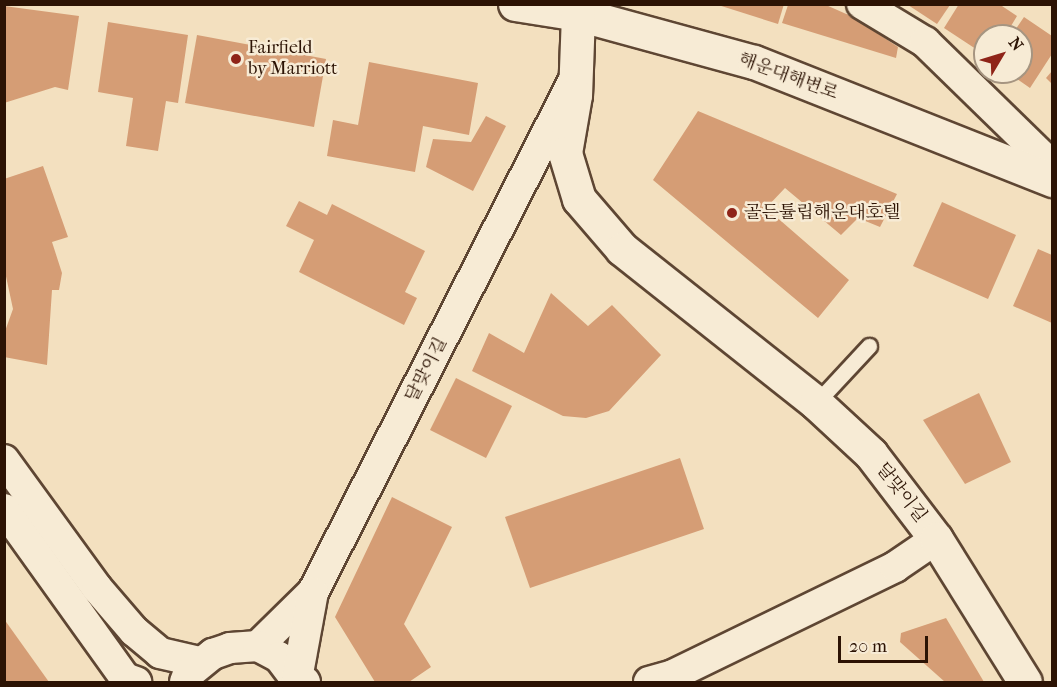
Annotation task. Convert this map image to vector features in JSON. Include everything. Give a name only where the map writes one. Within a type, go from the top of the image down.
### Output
[{"type":"street","name":"해운대해변로","points":[[515,4],[580,9],[754,62],[1053,180]]},
{"type":"street","points":[[862,4],[925,42],[1053,166]]},
{"type":"street","name":"달맞이길","points":[[580,9],[575,79],[565,153],[570,179],[588,211],[622,249],[816,403],[870,454],[936,539],[1025,682]]},
{"type":"street","name":"달맞이길","points":[[258,646],[313,592],[575,79]]},
{"type":"street","points":[[4,460],[97,588],[134,631],[160,653],[193,672],[230,648],[258,646],[279,657],[300,681]]},
{"type":"street","points":[[4,509],[126,681]]},
{"type":"street","name":"달맞이길","points":[[649,682],[673,675],[884,572],[936,539]]},
{"type":"street","points":[[300,681],[313,592]]},
{"type":"lane","points":[[816,403],[869,346]]},
{"type":"building","points":[[715,4],[784,4],[778,24]]},
{"type":"building","points":[[959,4],[999,4],[1017,16],[1012,24],[973,24],[973,47],[944,28]]},
{"type":"building","points":[[788,5],[826,5],[853,17],[898,47],[896,58],[782,23]]},
{"type":"building","points":[[908,5],[950,5],[937,24]]},
{"type":"building","points":[[4,6],[79,16],[68,90],[55,87],[4,103]]},
{"type":"building","points":[[1024,17],[1052,36],[1052,54],[1033,83],[1033,24],[1019,24]]},
{"type":"building","points":[[108,22],[188,35],[178,103],[166,101],[158,151],[126,146],[133,98],[98,92]]},
{"type":"building","points":[[197,35],[326,59],[314,127],[185,103]]},
{"type":"building","points":[[369,62],[478,83],[469,135],[423,126],[415,172],[327,156],[333,120],[358,125]]},
{"type":"building","points":[[1052,71],[1052,84],[1046,78]]},
{"type":"building","name":"골든튤립해운대호텔","points":[[698,111],[897,194],[880,227],[858,218],[841,235],[785,188],[766,208],[849,280],[818,318],[653,180]]},
{"type":"building","points":[[486,116],[506,126],[473,191],[426,167],[433,139],[471,142]]},
{"type":"building","points":[[43,166],[68,237],[52,242],[62,273],[59,290],[52,290],[47,365],[4,357],[4,334],[13,309],[4,267],[4,179]]},
{"type":"building","points":[[299,201],[327,215],[332,204],[425,251],[405,292],[417,298],[404,325],[299,272],[314,240],[286,226]]},
{"type":"building","points":[[942,202],[1016,235],[988,299],[913,266]]},
{"type":"building","points":[[1038,249],[1052,255],[1052,323],[1013,306]]},
{"type":"building","points":[[551,293],[588,326],[612,305],[661,355],[609,411],[586,418],[563,416],[472,371],[489,333],[524,353]]},
{"type":"building","points":[[456,378],[512,406],[486,458],[430,430]]},
{"type":"building","points":[[979,393],[1011,462],[965,484],[923,420]]},
{"type":"building","points":[[680,458],[704,529],[530,588],[505,517]]},
{"type":"building","points":[[392,497],[452,527],[404,624],[431,667],[409,682],[375,682],[335,617]]},
{"type":"building","points":[[946,618],[984,682],[945,682],[900,642],[901,633]]},
{"type":"building","points":[[4,619],[49,682],[4,682]]},
{"type":"place","name":"Fairfield by Marriott","points":[[236,59]]},
{"type":"place","name":"골든튤립해운대호텔","points":[[732,213]]}]
